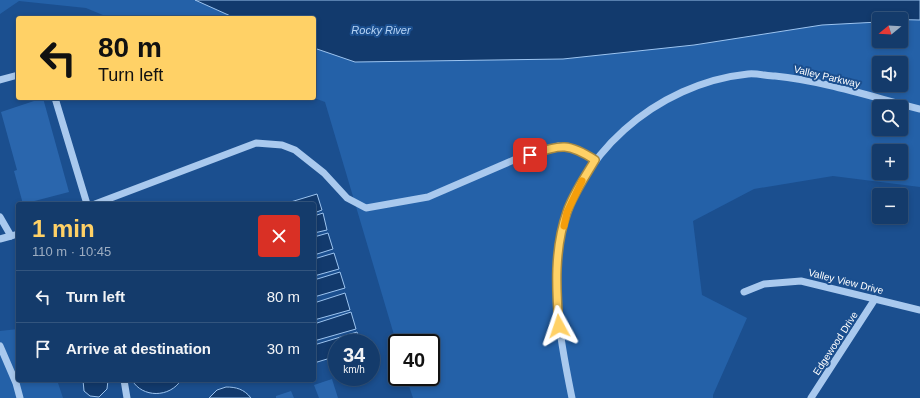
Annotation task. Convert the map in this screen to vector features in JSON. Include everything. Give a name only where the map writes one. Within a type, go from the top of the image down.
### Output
[{"type":"street","name":"Valley Parkway","points":[[572,398],[559,326],[556,285],[559,247],[567,212],[595,160],[617,136],[644,113],[672,97],[708,82],[749,74],[798,78],[920,109]]},
{"type":"street","points":[[0,80],[16,76]]},
{"type":"street","points":[[56,100],[86,202]]},
{"type":"street","points":[[100,202],[256,143],[282,146],[295,150],[324,173],[346,198],[366,208],[428,197],[516,159],[558,146],[579,150],[595,160]]},
{"type":"street","points":[[0,217],[15,235],[0,239]]},
{"type":"street","name":"Valley View Drive","points":[[744,292],[764,284],[801,281],[920,310]]},
{"type":"street","name":"Edgewood Drive","points":[[811,398],[875,299]]},
{"type":"street","points":[[0,346],[16,383],[20,398]]},
{"type":"street","points":[[124,382],[126,398]]},
{"type":"shaded area","points":[[0,0],[195,0],[231,16],[105,16],[86,8],[19,1],[0,14]]},
{"type":"shaded area","points":[[920,0],[920,187],[833,176],[754,189],[693,221],[702,295],[747,318],[713,398],[413,398],[409,386],[440,386],[440,334],[394,334],[325,102],[316,99],[316,18]]},
{"type":"shaded area","points":[[16,329],[16,382],[58,382],[63,398],[0,398],[0,331]]},
{"type":"water","name":"Rocky River","points":[[195,0],[920,0],[920,20],[908,20],[908,12],[872,12],[872,22],[822,25],[694,45],[563,59],[355,62],[316,49],[316,16],[231,16]]},
{"type":"water","points":[[317,194],[322,210],[316,212],[316,202],[291,202]]},
{"type":"water","points":[[323,213],[327,230],[316,233],[316,215]]},
{"type":"water","points":[[328,233],[333,249],[316,254],[316,236]]},
{"type":"water","points":[[334,253],[339,269],[316,275],[316,258]]},
{"type":"water","points":[[340,272],[345,288],[316,296],[316,279]]},
{"type":"water","points":[[345,293],[350,310],[316,319],[316,302]]},
{"type":"water","points":[[351,312],[356,329],[338,334],[328,334],[328,337],[316,340],[316,323]]},
{"type":"water","points":[[328,341],[328,359],[316,362],[316,344]]},
{"type":"water","points":[[83,382],[108,382],[107,389],[99,397],[90,396],[84,391]]},
{"type":"water","points":[[134,382],[179,382],[170,390],[156,394],[149,393],[137,386]]},
{"type":"water","points":[[226,387],[240,389],[246,392],[251,398],[209,398],[217,390]]},
{"type":"building","points":[[37,100],[44,100],[69,192],[31,202],[22,202],[14,171],[17,170],[1,112]]},
{"type":"building","points":[[328,380],[328,386],[334,386],[338,398],[319,398],[314,385]]},
{"type":"building","points":[[291,391],[294,398],[276,398],[276,396]]},
{"type":"slow traffic","points":[[564,226],[567,212],[582,181]]},
{"type":"route","points":[[530,155],[558,146],[579,150],[595,160],[567,212],[559,247],[556,285],[559,326]]}]
